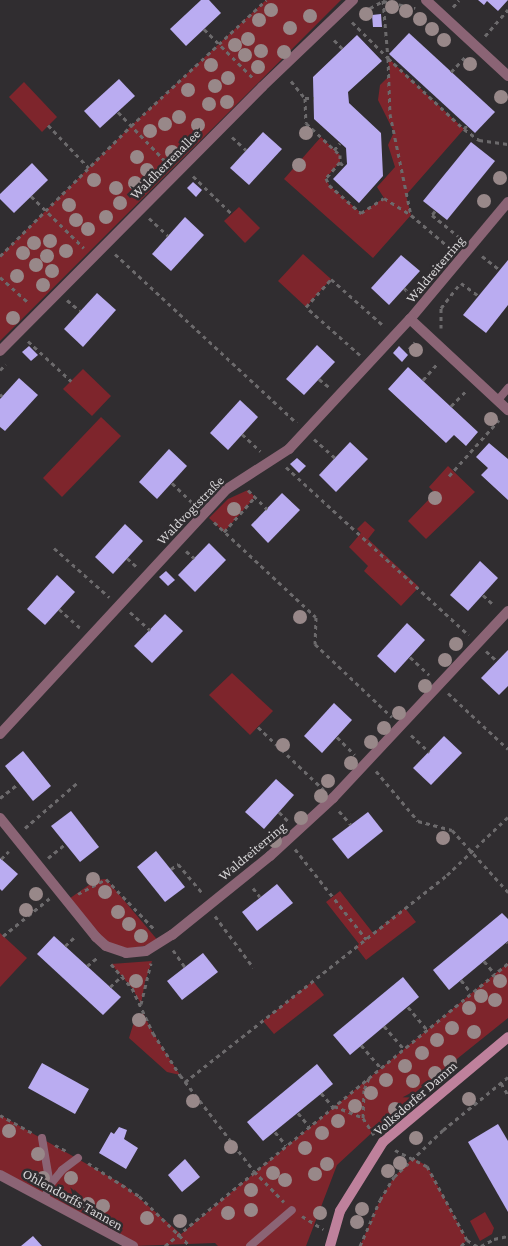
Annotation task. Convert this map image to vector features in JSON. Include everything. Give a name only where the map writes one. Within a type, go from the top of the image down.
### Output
[{"type":"main road","name":"Volksdorfer Damm","points":[[330,1246],[332,1234],[352,1189],[383,1142],[508,1037]]},
{"type":"street","name":"Waldherrenallee","points":[[0,351],[176,172],[354,0]]},
{"type":"street","points":[[426,0],[508,76]]},
{"type":"street","name":"Waldreiterring","points":[[508,202],[410,320],[508,410]]},
{"type":"street","name":"Waldvogtstraße","points":[[0,734],[204,513],[238,481],[271,461],[309,434],[368,363],[410,320]]},
{"type":"street","name":"Waldreiterring","points":[[0,818],[96,937],[116,951],[126,953],[146,951],[164,940],[288,840],[367,765],[403,726],[444,689],[508,611]]},
{"type":"street","name":"Ohlendorffs Tannen","points":[[0,1174],[133,1246]]},
{"type":"lane","points":[[498,400],[508,388]]},
{"type":"lane","points":[[42,1138],[50,1185]]},
{"type":"lane","points":[[44,1199],[50,1185],[62,1170],[78,1158]]},
{"type":"lane","points":[[250,1246],[292,1210]]},
{"type":"path","points":[[0,256],[131,126],[266,0]]},
{"type":"path","points":[[383,0],[390,114],[411,215]]},
{"type":"path","points":[[346,28],[368,8],[383,0],[417,9]]},
{"type":"path","points":[[453,7],[459,0]]},
{"type":"path","points":[[484,36],[508,10]]},
{"type":"path","points":[[352,22],[388,58],[397,64],[479,140],[508,144]]},
{"type":"path","points":[[204,29],[241,66]]},
{"type":"path","points":[[327,46],[340,34]]},
{"type":"path","points":[[334,40],[343,49]]},
{"type":"path","points":[[451,72],[470,52]]},
{"type":"path","points":[[285,86],[298,74]]},
{"type":"path","points":[[290,80],[305,98],[306,123],[340,155],[340,162],[326,178],[361,213],[384,198],[411,215],[454,251]]},
{"type":"path","points":[[305,98],[314,98]]},
{"type":"path","points":[[118,112],[176,172]]},
{"type":"path","points":[[48,125],[89,168]]},
{"type":"path","points":[[226,144],[239,131]]},
{"type":"path","points":[[232,137],[246,150]]},
{"type":"path","points":[[334,150],[340,143]]},
{"type":"path","points":[[340,162],[344,166]]},
{"type":"path","points":[[186,182],[199,170]]},
{"type":"path","points":[[192,176],[232,214]]},
{"type":"path","points":[[31,196],[92,256]]},
{"type":"path","points":[[435,211],[432,215],[464,241]]},
{"type":"path","points":[[142,225],[155,212]]},
{"type":"path","points":[[149,218],[168,236]]},
{"type":"path","points":[[108,260],[121,246]]},
{"type":"path","points":[[478,261],[487,249]]},
{"type":"path","points":[[114,254],[335,458]]},
{"type":"path","points":[[482,256],[500,270]]},
{"type":"path","points":[[446,337],[439,314],[467,275]]},
{"type":"path","points":[[0,277],[38,311]]},
{"type":"path","points":[[368,363],[306,307],[331,279],[387,329]]},
{"type":"path","points":[[461,283],[478,296]]},
{"type":"path","points":[[404,288],[414,298]]},
{"type":"path","points":[[61,307],[74,293]]},
{"type":"path","points":[[67,300],[80,311]]},
{"type":"path","points":[[22,347],[35,334]]},
{"type":"path","points":[[411,337],[425,346]]},
{"type":"path","points":[[409,349],[418,340]]},
{"type":"path","points":[[28,341],[71,381]]},
{"type":"path","points":[[436,357],[448,368]]},
{"type":"path","points":[[0,370],[11,359]]},
{"type":"path","points":[[423,380],[440,361]]},
{"type":"path","points":[[462,381],[475,394]]},
{"type":"path","points":[[451,406],[469,388]]},
{"type":"path","points":[[495,412],[508,424]]},
{"type":"path","points":[[305,444],[309,434],[318,430]]},
{"type":"path","points":[[449,476],[489,431]]},
{"type":"path","points":[[242,434],[271,461]]},
{"type":"path","points":[[279,470],[291,458]]},
{"type":"path","points":[[284,465],[458,624]]},
{"type":"path","points":[[172,483],[316,617],[315,644],[430,752]]},
{"type":"path","points":[[242,492],[254,488]]},
{"type":"path","points":[[248,490],[267,509]]},
{"type":"path","points":[[224,532],[255,497]]},
{"type":"path","points":[[54,548],[150,630]]},
{"type":"path","points":[[60,609],[89,637]]},
{"type":"path","points":[[410,657],[508,749]]},
{"type":"path","points":[[258,727],[313,779]]},
{"type":"path","points":[[336,737],[367,765],[376,770],[418,821],[452,830],[474,852],[508,892]]},
{"type":"path","points":[[15,836],[77,782]]},
{"type":"path","points":[[0,798],[19,783]]},
{"type":"path","points":[[185,1082],[474,852],[508,817]]},
{"type":"path","points":[[294,848],[366,939]]},
{"type":"path","points":[[1,858],[12,849]]},
{"type":"path","points":[[171,870],[178,864],[210,903]]},
{"type":"path","points":[[68,903],[85,888],[106,879],[164,940],[185,967]]},
{"type":"path","points":[[250,884],[260,897]]},
{"type":"path","points":[[3,936],[50,898]]},
{"type":"path","points":[[223,926],[253,967]]},
{"type":"path","points":[[65,946],[79,933]]},
{"type":"path","points":[[87,966],[100,955],[123,976],[137,995],[153,1033],[185,1082],[254,1171],[292,1210],[332,1234]]},
{"type":"path","points":[[484,961],[495,974]]},
{"type":"path","points":[[165,1246],[508,963]]},
{"type":"path","points":[[110,987],[123,976]]},
{"type":"path","points":[[461,980],[472,993]]},
{"type":"path","points":[[408,1007],[427,1030]]},
{"type":"path","points":[[384,1026],[404,1049]]},
{"type":"path","points":[[361,1045],[380,1068]]},
{"type":"path","points":[[369,1077],[364,1090],[363,1118],[372,1134],[427,1166],[467,1240],[477,1246]]},
{"type":"path","points":[[360,1246],[380,1200],[394,1177],[413,1158],[508,1077]]},
{"type":"path","points":[[501,1082],[508,1095]]},
{"type":"path","points":[[321,1094],[334,1106],[363,1118]]},
{"type":"path","points":[[298,1113],[309,1126]]},
{"type":"path","points":[[0,1115],[78,1158],[139,1196],[180,1234],[190,1246]]},
{"type":"path","points":[[275,1132],[286,1145]]},
{"type":"path","points":[[481,1246],[494,1238],[508,1236]]},
{"type":"path","points":[[461,1246],[467,1240]]},
{"type":"shaded area","points":[[266,0],[341,0],[0,341],[0,256],[131,126]]},
{"type":"shaded area","points":[[388,58],[464,129],[406,195],[411,215],[373,258],[284,179],[321,137],[340,155],[340,162],[326,178],[329,185],[361,213],[384,198],[377,187],[395,167],[388,145],[394,132],[378,100],[380,85],[390,75]]},
{"type":"shaded area","points":[[24,82],[57,117],[42,132],[9,97]]},
{"type":"shaded area","points":[[239,207],[260,228],[245,243],[224,221]]},
{"type":"shaded area","points":[[303,254],[331,279],[306,307],[278,281]]},
{"type":"shaded area","points":[[83,369],[111,396],[92,416],[63,389]]},
{"type":"shaded area","points":[[101,417],[121,436],[62,497],[43,478]]},
{"type":"shaded area","points":[[448,466],[475,492],[426,539],[408,521],[435,493],[429,487]]},
{"type":"shaded area","points":[[248,490],[255,497],[224,532],[209,518],[228,499]]},
{"type":"shaded area","points":[[365,521],[375,530],[368,539],[419,587],[401,606],[364,571],[368,566],[349,547],[361,533],[357,529]]},
{"type":"shaded area","points":[[232,673],[273,711],[250,735],[209,695]]},
{"type":"shaded area","points":[[106,879],[160,943],[116,951],[66,901],[96,880]]},
{"type":"shaded area","points":[[340,891],[373,933],[405,908],[416,922],[366,960],[356,947],[359,944],[326,902]]},
{"type":"shaded area","points":[[0,933],[27,958],[0,987]]},
{"type":"shaded area","points":[[152,961],[145,982],[141,1004],[132,988],[111,964]]},
{"type":"shaded area","points":[[508,963],[508,1018],[417,1091],[337,1165],[306,1246],[218,1246],[215,1243],[133,1246],[0,1175],[0,1115],[124,1185],[181,1234]]},
{"type":"shaded area","points":[[313,981],[324,995],[274,1034],[263,1021]]},
{"type":"shaded area","points":[[143,1013],[153,1033],[180,1075],[167,1072],[129,1038],[133,1025]]},
{"type":"shaded area","points":[[413,1158],[427,1166],[467,1240],[461,1246],[360,1246],[380,1200],[394,1177]]},
{"type":"shaded area","points":[[485,1212],[494,1228],[492,1234],[480,1241],[470,1221]]},
{"type":"building","points":[[201,0],[209,0],[221,13],[186,46],[170,29]]},
{"type":"building","points":[[478,0],[508,0],[498,11],[487,1],[484,5]]},
{"type":"building","points":[[381,14],[382,27],[373,27],[372,15]]},
{"type":"building","points":[[409,33],[495,112],[475,133],[389,54]]},
{"type":"building","points":[[357,35],[382,61],[348,92],[349,103],[381,133],[383,176],[359,203],[333,179],[347,164],[346,148],[314,119],[313,77]]},
{"type":"building","points":[[119,79],[135,96],[100,128],[84,111]]},
{"type":"building","points":[[263,132],[282,149],[249,185],[230,168]]},
{"type":"building","points":[[471,142],[495,161],[447,220],[423,201]]},
{"type":"building","points":[[32,163],[48,180],[14,213],[0,199],[0,194]]},
{"type":"building","points":[[193,182],[202,190],[196,197],[187,188]]},
{"type":"building","points":[[185,217],[204,235],[171,271],[152,254]]},
{"type":"building","points":[[401,255],[420,271],[389,305],[371,288]]},
{"type":"building","points":[[508,260],[508,305],[486,333],[463,315]]},
{"type":"building","points":[[97,293],[116,310],[83,347],[64,329]]},
{"type":"building","points":[[317,345],[335,362],[304,395],[286,379]]},
{"type":"building","points":[[29,346],[38,355],[31,361],[22,352]]},
{"type":"building","points":[[399,346],[408,355],[402,362],[393,353]]},
{"type":"building","points":[[408,367],[478,432],[466,446],[454,435],[446,443],[388,389]]},
{"type":"building","points":[[19,378],[38,395],[5,431],[0,427],[0,399]]},
{"type":"building","points":[[240,400],[258,417],[228,450],[210,433]]},
{"type":"building","points":[[350,442],[368,459],[336,492],[319,475]]},
{"type":"building","points":[[489,443],[508,459],[508,500],[481,475],[488,468],[476,457]]},
{"type":"building","points":[[169,449],[187,466],[157,499],[139,482]]},
{"type":"building","points":[[297,458],[306,466],[299,473],[290,464]]},
{"type":"building","points":[[282,493],[300,510],[268,543],[251,525]]},
{"type":"building","points":[[125,524],[143,541],[113,574],[95,557]]},
{"type":"building","points":[[209,543],[226,560],[195,592],[178,575]]},
{"type":"building","points":[[480,561],[498,578],[468,611],[450,595]]},
{"type":"building","points":[[166,571],[175,580],[168,586],[159,577]]},
{"type":"building","points":[[57,575],[75,592],[45,625],[27,609]]},
{"type":"building","points":[[165,614],[183,631],[152,663],[134,646]]},
{"type":"building","points":[[407,623],[425,640],[395,673],[377,656]]},
{"type":"building","points":[[508,650],[508,686],[499,695],[481,678]]},
{"type":"building","points":[[334,703],[352,720],[322,753],[304,736]]},
{"type":"building","points":[[444,736],[462,753],[431,785],[413,768]]},
{"type":"building","points":[[23,751],[51,786],[33,801],[5,766]]},
{"type":"building","points":[[276,779],[294,795],[264,829],[245,812]]},
{"type":"building","points":[[71,811],[99,847],[80,862],[51,826]]},
{"type":"building","points":[[368,812],[383,831],[348,859],[332,839]]},
{"type":"building","points":[[156,851],[185,887],[165,902],[137,867]]},
{"type":"building","points":[[0,858],[18,874],[2,891],[0,889]]},
{"type":"building","points":[[277,884],[293,903],[257,931],[242,912]]},
{"type":"building","points":[[502,913],[508,919],[508,941],[449,990],[433,970]]},
{"type":"building","points":[[54,936],[121,997],[103,1015],[37,954]]},
{"type":"building","points":[[203,953],[218,972],[182,1000],[167,981]]},
{"type":"building","points":[[403,977],[419,997],[350,1055],[333,1035]]},
{"type":"building","points":[[42,1063],[89,1089],[75,1114],[28,1088]]},
{"type":"building","points":[[317,1064],[333,1084],[263,1141],[247,1122]]},
{"type":"building","points":[[498,1124],[508,1141],[508,1212],[468,1142]]},
{"type":"building","points":[[119,1127],[127,1130],[124,1139],[138,1148],[126,1169],[99,1153],[111,1132],[114,1134]]},
{"type":"building","points":[[185,1159],[200,1177],[182,1192],[168,1175]]},
{"type":"building","points":[[33,1236],[42,1246],[21,1246]]}]
